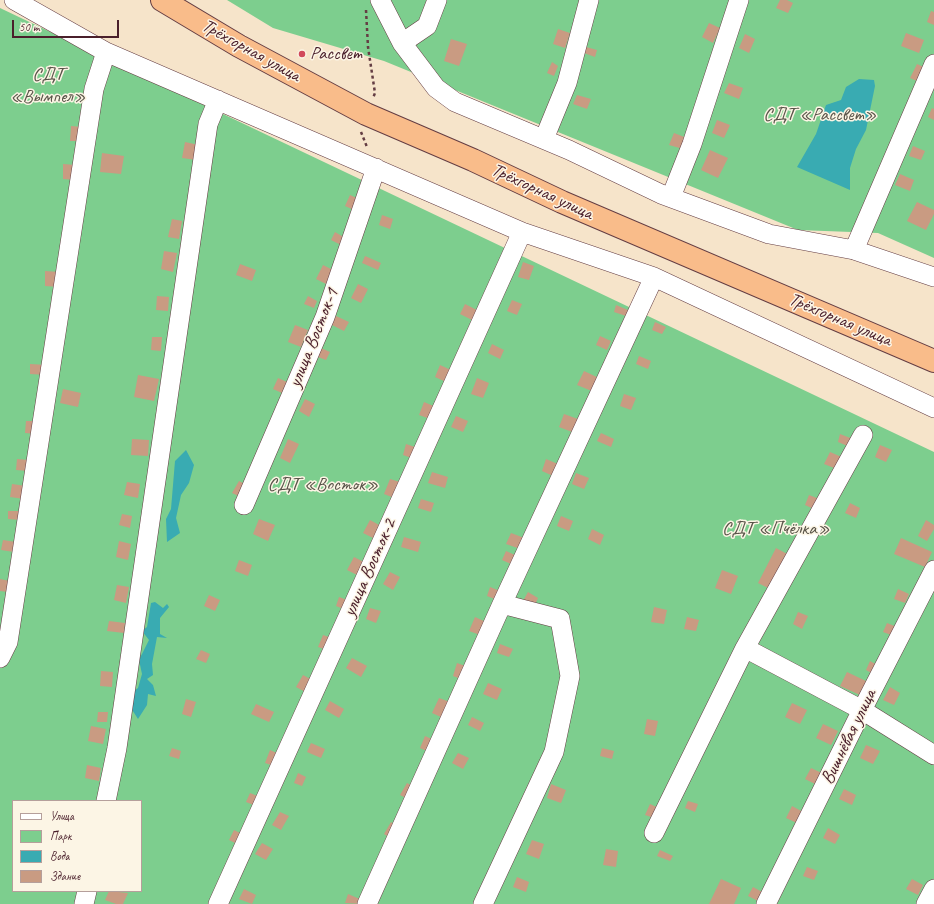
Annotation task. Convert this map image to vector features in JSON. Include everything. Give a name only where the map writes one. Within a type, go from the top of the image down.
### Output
[{"type":"highway","name":"Трёхгорная улица","points":[[162,0],[239,46],[366,114],[473,160],[562,202],[934,361]]},
{"type":"street","points":[[14,0],[106,52],[522,232],[654,277],[934,408]]},
{"type":"street","points":[[402,43],[428,26],[437,0]]},
{"type":"street","points":[[544,139],[567,83],[589,0]]},
{"type":"street","points":[[671,197],[692,144],[739,0]]},
{"type":"street","points":[[373,4],[436,88],[455,102],[544,139],[671,197],[769,234],[854,250],[934,277]]},
{"type":"street","points":[[0,658],[8,642],[94,89],[106,52]]},
{"type":"street","points":[[854,250],[934,64]]},
{"type":"street","points":[[106,800],[117,748],[208,124],[218,100]]},
{"type":"street","name":"улица Восток-1","points":[[244,506],[325,317],[376,168]]},
{"type":"street","name":"улица Восток-2","points":[[218,904],[522,232]]},
{"type":"street","points":[[367,904],[502,604],[654,277]]},
{"type":"street","points":[[654,833],[745,648],[863,435]]},
{"type":"street","name":"Вишнёвая улица","points":[[766,904],[862,710],[934,570]]},
{"type":"street","points":[[483,904],[554,752],[570,676],[560,619],[502,604]]},
{"type":"street","points":[[745,648],[862,710],[934,756]]},
{"type":"street","points":[[926,904],[934,889]]},
{"type":"street","points":[[84,904],[87,892]]},
{"type":"path","points":[[373,4],[368,46],[375,93],[360,128],[376,168]]},
{"type":"green space","name":"СДТ «Рассвет»","points":[[227,0],[934,0],[934,258],[878,233],[798,230],[384,61],[273,28]]},
{"type":"green space","name":"СДТ «Восток»","points":[[0,8],[934,452],[934,904],[0,904]]},
{"type":"water","points":[[859,79],[874,80],[875,86],[866,130],[856,149],[850,168],[850,190],[797,167],[816,134],[826,105],[841,100],[846,87]]},
{"type":"water","points":[[186,450],[194,465],[189,483],[181,495],[176,518],[180,533],[167,542],[166,519],[171,509],[175,461]]},
{"type":"water","points":[[155,602],[163,608],[167,604],[169,607],[160,618],[160,634],[167,638],[157,637],[152,664],[153,675],[147,679],[153,685],[156,696],[148,694],[147,705],[138,719],[131,708],[131,693],[138,688],[142,674],[139,660],[149,640],[142,631],[147,627],[151,603]]},
{"type":"building","points":[[780,0],[787,0],[793,3],[788,13],[776,8]]},
{"type":"building","points":[[931,11],[934,12],[934,25],[927,22]]},
{"type":"building","points":[[709,23],[720,28],[713,43],[702,37]]},
{"type":"building","points":[[558,29],[570,33],[565,48],[553,44]]},
{"type":"building","points":[[906,33],[924,40],[919,53],[901,46]]},
{"type":"building","points":[[745,34],[755,39],[749,53],[739,48]]},
{"type":"building","points":[[451,39],[467,44],[459,66],[444,61]]},
{"type":"building","points":[[586,47],[597,50],[595,57],[584,53]]},
{"type":"building","points":[[552,62],[558,66],[554,76],[547,73]]},
{"type":"building","points":[[917,64],[926,68],[919,82],[910,78]]},
{"type":"building","points":[[729,83],[743,88],[739,99],[724,93]]},
{"type":"building","points":[[577,95],[591,99],[587,109],[573,104]]},
{"type":"building","points":[[932,108],[934,109],[934,120],[928,117]]},
{"type":"building","points":[[717,120],[730,125],[724,138],[712,133]]},
{"type":"building","points":[[71,126],[82,127],[81,141],[70,141]]},
{"type":"building","points":[[674,133],[687,138],[683,149],[669,145]]},
{"type":"building","points":[[185,142],[199,145],[196,160],[182,158]]},
{"type":"building","points":[[913,146],[925,151],[921,160],[909,156]]},
{"type":"building","points":[[710,150],[728,158],[718,178],[701,170]]},
{"type":"building","points":[[102,153],[124,156],[121,174],[100,172]]},
{"type":"building","points":[[63,164],[76,165],[75,180],[63,179]]},
{"type":"building","points":[[900,174],[914,180],[910,191],[895,185]]},
{"type":"building","points":[[350,195],[359,199],[354,210],[345,206]]},
{"type":"building","points":[[917,202],[934,210],[934,214],[926,230],[907,221]]},
{"type":"building","points":[[382,215],[393,219],[390,229],[379,225]]},
{"type":"building","points":[[172,219],[182,221],[179,239],[168,237]]},
{"type":"building","points":[[335,232],[347,239],[343,246],[331,240]]},
{"type":"building","points":[[164,251],[177,253],[173,272],[161,269]]},
{"type":"building","points":[[365,256],[381,263],[378,270],[362,263]]},
{"type":"building","points":[[523,262],[534,266],[529,280],[518,277]]},
{"type":"building","points":[[240,264],[256,270],[252,281],[236,275]]},
{"type":"building","points":[[323,265],[333,270],[326,284],[316,279]]},
{"type":"building","points":[[45,271],[60,272],[59,287],[45,286]]},
{"type":"building","points":[[358,284],[368,289],[361,303],[351,298]]},
{"type":"building","points":[[157,296],[169,297],[168,311],[156,310]]},
{"type":"building","points":[[308,296],[317,301],[314,308],[304,304]]},
{"type":"building","points":[[512,300],[522,304],[517,315],[507,311]]},
{"type":"building","points":[[465,304],[479,311],[474,321],[460,314]]},
{"type":"building","points":[[616,305],[628,310],[626,316],[614,312]]},
{"type":"building","points":[[336,316],[349,322],[344,331],[332,325]]},
{"type":"building","points":[[655,322],[666,327],[662,334],[652,330]]},
{"type":"building","points":[[295,325],[308,330],[301,347],[288,342]]},
{"type":"building","points":[[600,336],[611,341],[607,350],[596,345]]},
{"type":"building","points":[[152,337],[162,337],[161,351],[151,350]]},
{"type":"building","points":[[492,344],[504,350],[500,359],[488,353]]},
{"type":"building","points":[[321,348],[330,352],[326,360],[318,357]]},
{"type":"building","points":[[639,356],[651,361],[648,369],[636,364]]},
{"type":"building","points":[[30,364],[47,365],[46,375],[30,374]]},
{"type":"building","points":[[440,365],[451,370],[446,382],[435,377]]},
{"type":"building","points":[[584,371],[601,379],[594,392],[577,385]]},
{"type":"building","points":[[138,375],[159,379],[154,401],[134,397]]},
{"type":"building","points":[[278,378],[287,382],[282,393],[273,389]]},
{"type":"building","points":[[477,378],[489,383],[483,398],[471,394]]},
{"type":"building","points":[[63,389],[81,393],[78,407],[60,403]]},
{"type":"building","points":[[624,394],[636,398],[631,410],[620,406]]},
{"type":"building","points":[[305,399],[315,404],[309,417],[299,411]]},
{"type":"building","points":[[424,402],[436,407],[430,419],[419,415]]},
{"type":"building","points":[[564,414],[578,419],[572,432],[559,427]]},
{"type":"building","points":[[456,416],[468,421],[463,432],[451,427]]},
{"type":"building","points":[[26,421],[37,421],[36,434],[25,433]]},
{"type":"building","points":[[601,433],[614,439],[611,447],[597,441]]},
{"type":"building","points":[[840,434],[853,439],[850,447],[838,442]]},
{"type":"building","points":[[132,439],[149,440],[148,456],[131,455]]},
{"type":"building","points":[[288,439],[299,444],[290,463],[280,458]]},
{"type":"building","points":[[406,444],[418,448],[414,459],[403,455]]},
{"type":"building","points":[[880,445],[892,450],[886,462],[875,457]]},
{"type":"building","points":[[830,452],[844,458],[839,470],[824,464]]},
{"type":"building","points":[[17,459],[29,460],[28,471],[16,470]]},
{"type":"building","points":[[546,459],[558,464],[553,476],[542,471]]},
{"type":"building","points":[[432,472],[448,477],[445,488],[428,483]]},
{"type":"building","points":[[576,473],[589,478],[584,489],[572,484]]},
{"type":"building","points":[[390,479],[400,482],[394,498],[384,494]]},
{"type":"building","points":[[239,481],[249,486],[243,498],[232,493]]},
{"type":"building","points":[[127,482],[140,484],[138,498],[124,495]]},
{"type":"building","points":[[12,484],[26,486],[24,499],[10,497]]},
{"type":"building","points":[[809,495],[822,500],[818,511],[805,505]]},
{"type":"building","points":[[421,499],[434,503],[431,512],[418,508]]},
{"type":"building","points":[[850,503],[860,508],[856,518],[845,513]]},
{"type":"building","points":[[8,511],[20,511],[20,520],[8,519]]},
{"type":"building","points":[[122,514],[132,516],[130,528],[119,525]]},
{"type":"building","points":[[561,516],[573,521],[569,531],[557,526]]},
{"type":"building","points":[[259,519],[275,525],[268,541],[253,534]]},
{"type":"building","points":[[370,520],[381,526],[375,539],[363,533]]},
{"type":"building","points":[[926,520],[934,525],[934,529],[927,541],[918,536]]},
{"type":"building","points":[[592,529],[604,535],[600,545],[588,539]]},
{"type":"building","points":[[511,533],[527,539],[523,550],[506,544]]},
{"type":"building","points":[[404,537],[421,542],[418,552],[401,547]]},
{"type":"building","points":[[901,538],[932,552],[925,567],[894,554]]},
{"type":"building","points":[[3,540],[16,542],[14,552],[1,550]]},
{"type":"building","points":[[119,541],[131,544],[128,560],[116,557]]},
{"type":"building","points":[[776,548],[793,557],[776,592],[758,583]]},
{"type":"building","points":[[506,551],[515,555],[511,564],[502,560]]},
{"type":"building","points":[[354,557],[366,563],[359,576],[347,570]]},
{"type":"building","points":[[239,560],[252,565],[248,576],[235,571]]},
{"type":"building","points":[[722,570],[738,576],[731,594],[715,588]]},
{"type":"building","points":[[390,572],[400,577],[393,590],[383,584]]},
{"type":"building","points":[[0,579],[10,581],[8,592],[0,591]]},
{"type":"building","points":[[117,585],[129,587],[126,603],[114,600]]},
{"type":"building","points":[[490,587],[500,591],[497,600],[487,596]]},
{"type":"building","points":[[898,589],[909,594],[905,603],[894,599]]},
{"type":"building","points":[[528,592],[538,598],[534,607],[523,601]]},
{"type":"building","points":[[209,595],[220,600],[215,611],[204,606]]},
{"type":"building","points":[[339,597],[350,601],[346,610],[336,606]]},
{"type":"building","points":[[654,607],[667,610],[664,624],[651,622]]},
{"type":"building","points":[[370,608],[381,611],[376,623],[366,619]]},
{"type":"building","points":[[798,612],[808,616],[802,629],[793,624]]},
{"type":"building","points":[[475,617],[486,622],[480,635],[469,631]]},
{"type":"building","points":[[687,617],[699,620],[696,631],[684,629]]},
{"type":"building","points":[[109,621],[125,623],[124,633],[107,631]]},
{"type":"building","points":[[887,623],[897,627],[894,636],[883,632]]},
{"type":"building","points":[[323,635],[332,638],[327,650],[318,647]]},
{"type":"building","points":[[500,644],[513,649],[509,657],[497,653]]},
{"type":"building","points":[[201,650],[210,654],[206,663],[196,659]]},
{"type":"building","points":[[352,658],[367,666],[361,677],[346,668]]},
{"type":"building","points":[[870,661],[879,666],[875,675],[866,670]]},
{"type":"building","points":[[457,663],[468,667],[463,680],[453,676]]},
{"type":"building","points":[[101,671],[113,672],[112,687],[100,686]]},
{"type":"building","points":[[847,672],[866,681],[860,695],[840,686]]},
{"type":"building","points":[[303,675],[314,681],[307,693],[296,687]]},
{"type":"building","points":[[488,683],[502,689],[497,700],[483,694]]},
{"type":"building","points":[[890,687],[900,693],[894,705],[883,700]]},
{"type":"building","points":[[439,698],[450,702],[443,718],[432,713]]},
{"type":"building","points":[[186,699],[196,702],[191,717],[182,714]]},
{"type":"building","points":[[330,701],[344,709],[339,718],[325,710]]},
{"type":"building","points":[[792,703],[807,710],[800,724],[785,717]]},
{"type":"building","points":[[256,704],[274,712],[269,722],[251,714]]},
{"type":"building","points":[[98,712],[108,712],[107,722],[97,722]]},
{"type":"building","points":[[472,717],[484,723],[480,731],[468,725]]},
{"type":"building","points":[[647,719],[658,721],[655,736],[644,734]]},
{"type":"building","points":[[823,724],[838,731],[831,745],[816,738]]},
{"type":"building","points":[[91,726],[106,729],[103,744],[88,741]]},
{"type":"building","points":[[425,736],[436,741],[431,753],[420,748]]},
{"type":"building","points":[[311,743],[325,749],[321,758],[307,752]]},
{"type":"building","points":[[866,745],[880,751],[873,764],[860,758]]},
{"type":"building","points":[[172,748],[181,751],[179,759],[169,756]]},
{"type":"building","points":[[602,748],[614,751],[612,759],[600,756]]},
{"type":"building","points":[[270,750],[279,754],[274,766],[265,763]]},
{"type":"building","points":[[458,753],[469,758],[463,769],[452,763]]},
{"type":"building","points":[[87,765],[101,768],[99,781],[85,778]]},
{"type":"building","points":[[811,768],[824,774],[819,786],[805,779]]},
{"type":"building","points":[[298,773],[306,777],[302,786],[294,783]]},
{"type":"building","points":[[407,783],[415,787],[408,799],[400,795]]},
{"type":"building","points":[[551,784],[566,790],[561,803],[547,798]]},
{"type":"building","points":[[844,789],[856,795],[852,805],[839,799]]},
{"type":"building","points":[[250,793],[260,797],[256,806],[246,802]]},
{"type":"building","points":[[688,801],[698,804],[695,812],[685,808]]},
{"type":"building","points":[[650,804],[661,809],[657,819],[645,815]]},
{"type":"building","points":[[792,806],[805,813],[799,824],[786,818]]},
{"type":"building","points":[[280,812],[289,816],[281,830],[272,825]]},
{"type":"building","points":[[391,822],[398,827],[392,839],[384,834]]},
{"type":"building","points":[[828,828],[840,835],[835,844],[823,838]]},
{"type":"building","points":[[234,830],[244,835],[239,845],[229,840]]},
{"type":"building","points":[[532,840],[544,844],[539,859],[526,854]]},
{"type":"building","points":[[262,843],[273,849],[266,860],[255,854]]},
{"type":"building","points":[[606,849],[618,851],[616,867],[603,865]]},
{"type":"building","points":[[660,850],[673,856],[670,861],[657,856]]},
{"type":"building","points":[[807,867],[818,871],[814,880],[803,876]]},
{"type":"building","points":[[517,877],[529,882],[526,892],[513,887]]},
{"type":"building","points":[[721,879],[741,888],[734,904],[709,904]]},
{"type":"building","points":[[912,879],[923,885],[918,895],[906,889]]},
{"type":"building","points":[[753,887],[764,893],[760,902],[748,896]]},
{"type":"building","points":[[244,889],[256,895],[252,904],[239,899]]},
{"type":"building","points":[[109,892],[128,893],[123,904],[116,904],[105,900]]},
{"type":"building","points":[[348,894],[362,900],[361,904],[345,903]]},
{"type":"place","name":"Рассвет","points":[[302,54]]},
{"type":"park label","name":"СДТ «Вымпел»","points":[[48,86]]},
{"type":"park label","name":"СДТ «Пчёлка»","points":[[776,529]]}]
